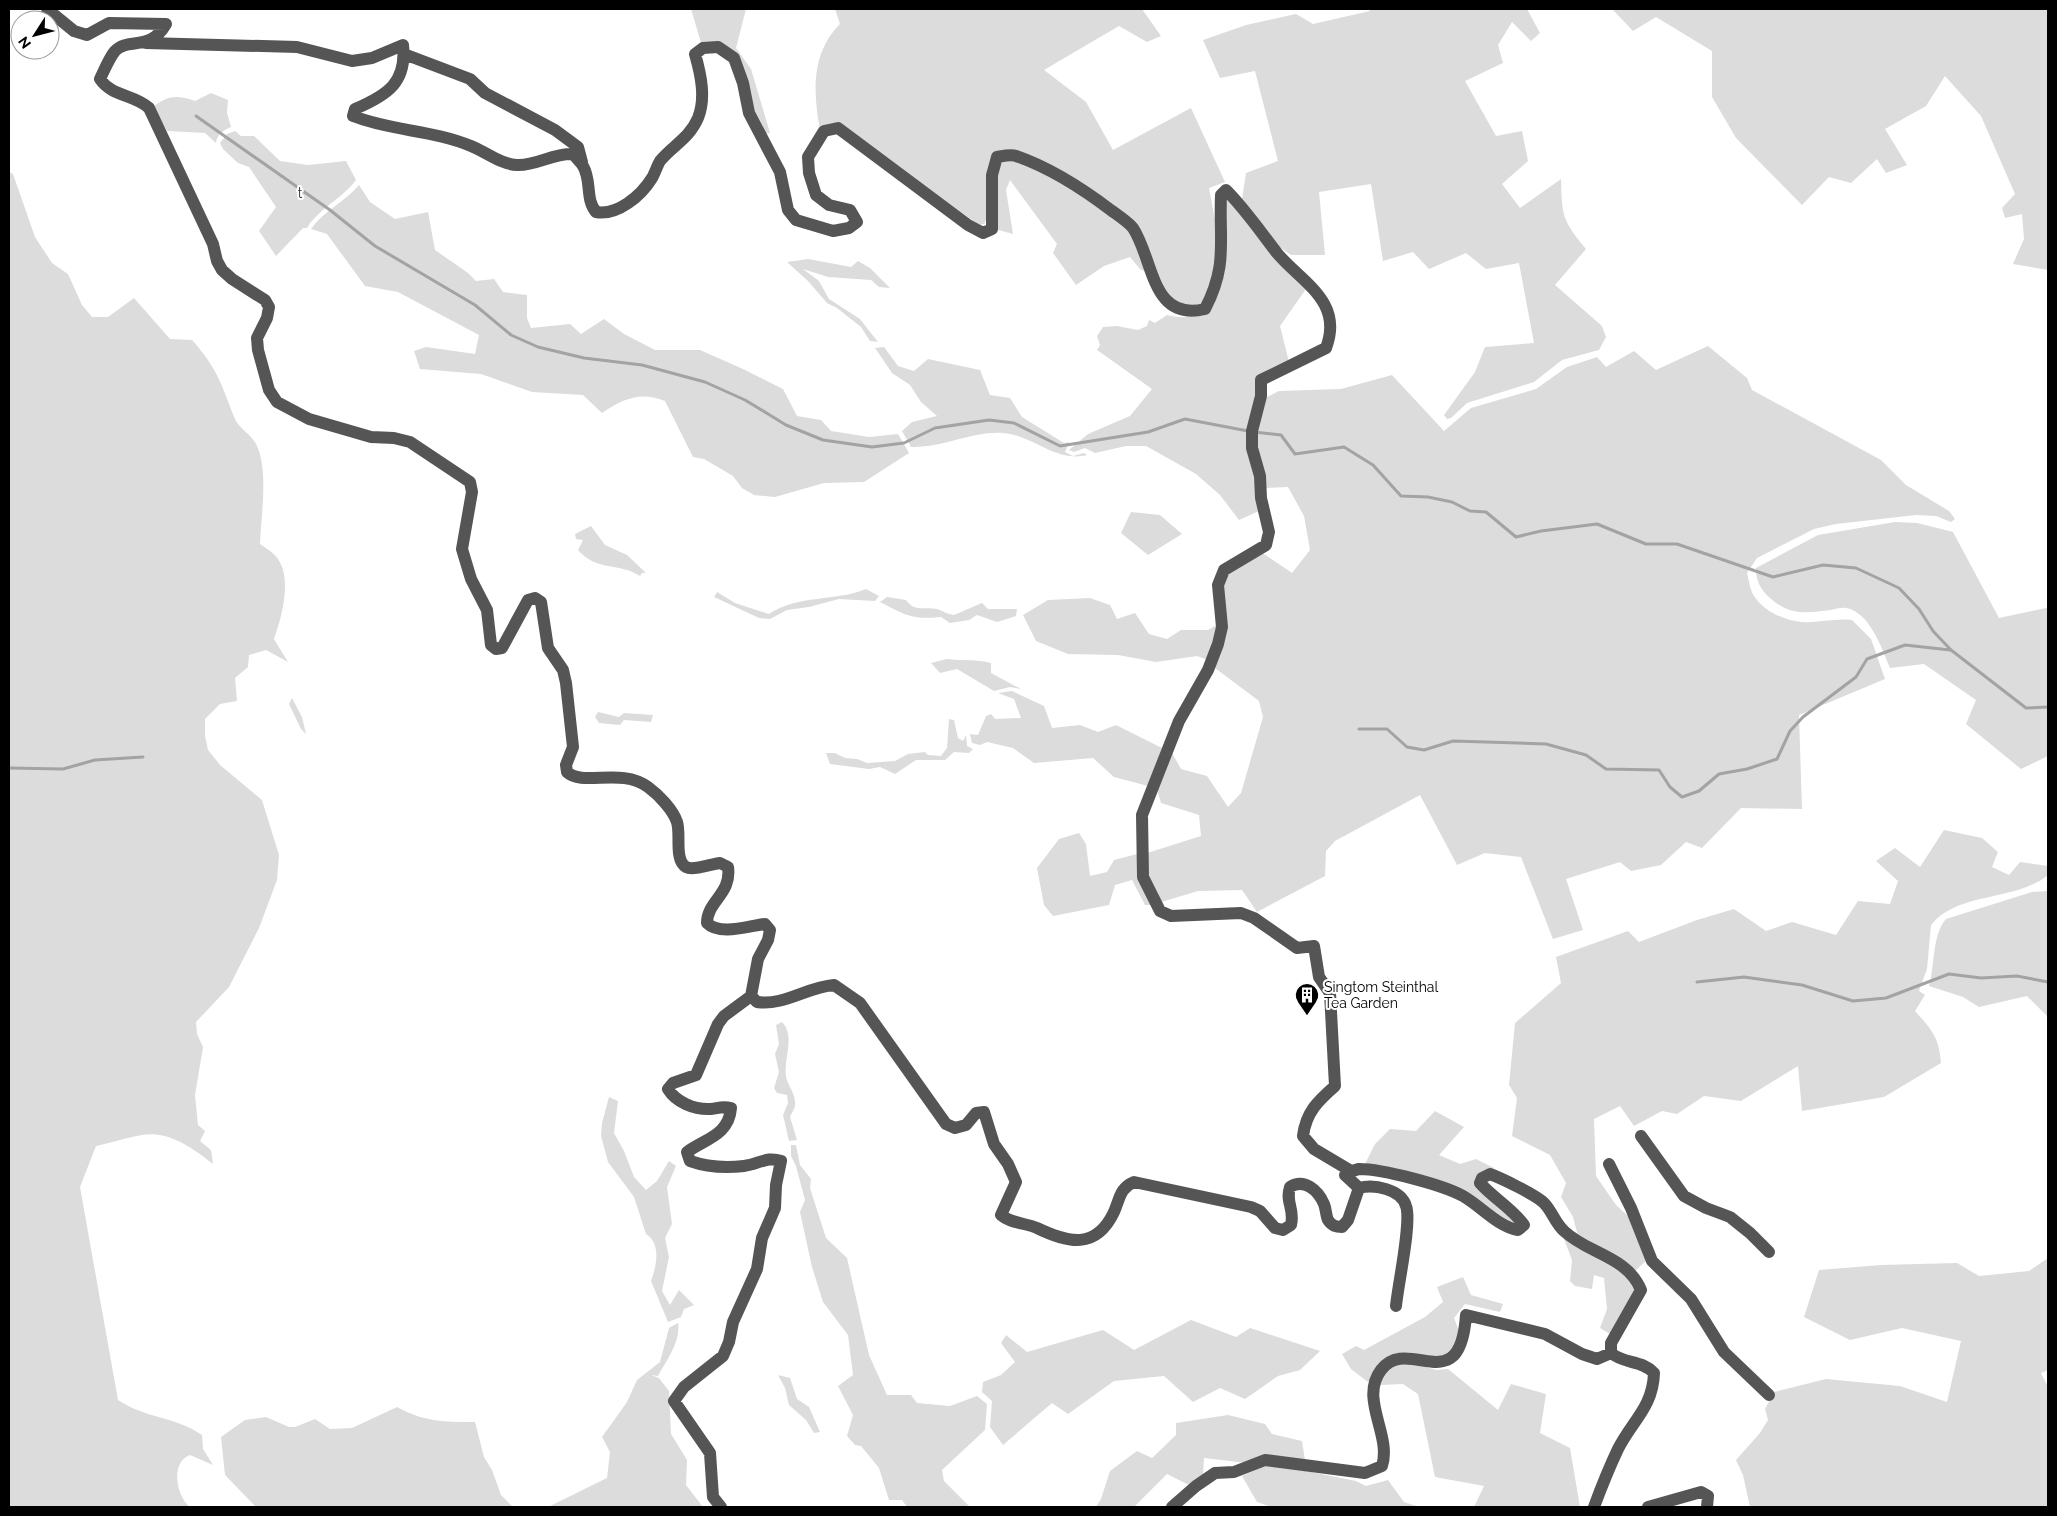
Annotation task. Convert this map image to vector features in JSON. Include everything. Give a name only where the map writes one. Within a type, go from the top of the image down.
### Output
[{"type":"street","points":[[47,9],[74,31],[88,34],[109,23],[166,24],[161,32],[146,43]]},
{"type":"street","points":[[584,167],[573,154],[518,165],[504,162],[471,146],[444,136],[368,122],[353,116],[356,109],[370,102],[400,78],[405,63],[403,45],[372,58],[352,61],[297,46],[146,43],[123,46],[115,50],[100,79],[105,87],[114,92],[141,100],[148,108],[222,270],[232,279],[265,300],[269,307],[267,318],[257,338],[258,350],[269,390],[277,402],[309,420],[371,437],[394,438],[410,442],[470,482],[472,492],[462,549],[471,579],[487,610],[491,645],[496,649],[502,648],[528,600],[535,598],[541,602],[548,648],[563,670],[566,682],[573,748],[566,765],[567,772],[572,777],[580,778],[616,776],[631,778],[648,787],[673,813],[678,824],[681,861],[686,866],[692,868],[720,862],[728,867],[729,878],[724,892],[707,914],[707,923],[712,928],[721,929],[765,924],[770,930],[768,940],[758,959],[751,996],[724,1016],[718,1024],[696,1075],[673,1083],[668,1089],[674,1099],[697,1108],[711,1109],[722,1106],[731,1108],[730,1115],[719,1133],[711,1140],[687,1152],[690,1161],[723,1167],[746,1166],[771,1157],[781,1161],[776,1185],[775,1208],[762,1238],[757,1269],[733,1322],[730,1342],[723,1356],[684,1387],[674,1401],[710,1453],[713,1497],[721,1507]]},
{"type":"street","points":[[404,54],[470,79],[485,93],[555,130],[578,148],[590,188],[590,204],[596,212],[604,214],[624,206],[651,180],[660,162],[687,137],[698,118],[703,95],[696,54],[703,48],[718,47],[734,58],[743,83],[750,113],[780,172],[788,210],[796,220],[833,231],[849,228],[857,222],[850,210],[829,205],[816,195],[809,173],[808,157],[824,131],[838,128],[968,226],[983,233],[992,229],[992,175],[998,157],[1014,154],[1078,186],[1132,226],[1145,250],[1159,293],[1170,304],[1191,312],[1205,309],[1220,276],[1222,243],[1221,195],[1226,190],[1243,207],[1279,255],[1320,295],[1331,319],[1331,336],[1326,348],[1261,380],[1261,396],[1252,431],[1252,448],[1260,476],[1261,498],[1269,532],[1266,545],[1224,570],[1218,585],[1222,627],[1218,644],[1208,670],[1179,721],[1148,798],[1142,815],[1141,854],[1142,877],[1160,911],[1171,916],[1241,913],[1254,918],[1296,948],[1314,946],[1319,977],[1330,993],[1335,1086],[1313,1107],[1305,1121],[1303,1136],[1314,1149],[1351,1171]]},
{"type":"street","points":[[751,996],[757,1002],[779,1002],[803,992],[834,985],[860,1003],[946,1124],[956,1128],[966,1125],[976,1113],[984,1112],[994,1144],[1008,1164],[1016,1182],[1001,1215],[1006,1220],[1027,1223],[1060,1239],[1073,1240],[1098,1234],[1107,1225],[1120,1193],[1126,1185],[1134,1182],[1251,1207],[1260,1211],[1275,1228],[1283,1230],[1291,1225],[1294,1214],[1287,1197],[1290,1187],[1296,1183],[1306,1184],[1320,1195],[1328,1220],[1335,1226],[1342,1227],[1348,1220],[1359,1188]]},
{"type":"street","points":[[1641,1136],[1684,1196],[1706,1208],[1730,1217],[1769,1252]]},
{"type":"street","points":[[1609,1164],[1631,1208],[1652,1261],[1691,1299],[1724,1352],[1769,1395]]},
{"type":"street","points":[[1359,1188],[1346,1175],[1351,1171],[1360,1169],[1396,1175],[1462,1195],[1508,1228],[1518,1230],[1524,1226],[1519,1218],[1480,1183],[1482,1178],[1490,1174],[1501,1177],[1544,1202],[1563,1231],[1608,1256],[1636,1278],[1641,1290],[1611,1343],[1611,1352],[1618,1359],[1648,1366],[1654,1373],[1654,1381],[1646,1409],[1630,1428],[1618,1449],[1594,1507]]},
{"type":"street","points":[[1359,1188],[1370,1185],[1384,1189],[1398,1195],[1406,1205],[1408,1222],[1396,1306]]},
{"type":"street","points":[[1172,1507],[1196,1486],[1215,1473],[1234,1472],[1265,1460],[1365,1473],[1382,1466],[1386,1455],[1383,1436],[1376,1417],[1374,1391],[1376,1378],[1381,1369],[1392,1360],[1412,1358],[1438,1364],[1449,1360],[1464,1338],[1466,1315],[1545,1334],[1582,1354],[1597,1359],[1611,1352]]},
{"type":"street","points":[[1648,1507],[1701,1492],[1708,1496],[1707,1507]]},
{"type":"green space","points":[[691,9],[746,9],[736,48],[751,69],[770,133],[764,134],[751,111],[733,56],[702,46]]},
{"type":"green space","points":[[835,9],[1142,9],[1161,36],[1147,42],[1119,26],[1044,70],[1086,102],[1113,150],[1191,108],[1225,182],[1209,188],[1215,220],[1216,271],[1200,307],[1187,309],[1162,293],[1143,241],[1079,183],[994,153],[990,160],[987,176],[987,218],[984,224],[979,225],[838,124],[820,130],[816,101],[816,74],[824,47],[840,24]]},
{"type":"green space","points":[[1369,9],[1527,9],[1540,33],[1531,41],[1512,22],[1498,45],[1503,63],[1465,81],[1496,136],[1522,131],[1528,161],[1502,184],[1520,208],[1561,179],[1565,217],[1572,231],[1586,249],[1555,285],[1602,326],[1606,337],[1599,350],[1562,360],[1534,382],[1467,403],[1451,418],[1447,419],[1444,415],[1475,372],[1485,347],[1534,343],[1519,263],[1486,269],[1466,253],[1429,269],[1413,252],[1383,261],[1371,184],[1319,192],[1325,255],[1291,255],[1278,246],[1242,199],[1246,173],[1278,161],[1255,71],[1220,78],[1203,40],[1246,25],[1296,14],[1313,24],[1370,11]]},
{"type":"green space","points":[[1612,9],[2048,9],[2048,270],[2013,264],[2024,239],[2022,214],[2005,218],[2002,208],[2015,194],[1981,116],[1945,76],[1926,106],[1885,129],[1907,165],[1886,173],[1877,159],[1851,183],[1829,177],[1802,205],[1736,138],[1712,97],[1712,51],[1656,17],[1633,31]]},
{"type":"green space","points":[[211,93],[228,100],[227,113],[231,127],[219,135],[216,143],[205,133],[167,131],[153,107],[168,98],[178,97],[195,101]]},
{"type":"green space","name":"t","points":[[235,131],[241,136],[254,136],[280,161],[308,165],[346,161],[356,180],[344,193],[317,215],[307,228],[303,228],[276,256],[259,231],[276,207],[249,167],[238,163],[223,149],[220,143],[227,134]]},
{"type":"green space","points":[[1013,158],[1077,189],[1131,232],[1148,273],[1140,269],[1130,257],[1104,266],[1076,285],[1053,253],[1057,244],[1010,180],[1006,190],[1013,234],[995,229],[996,175],[1004,159]]},
{"type":"green space","points":[[9,172],[13,174],[35,237],[52,263],[68,274],[82,305],[92,317],[108,317],[134,298],[170,339],[192,340],[207,359],[222,385],[236,421],[254,440],[260,454],[263,479],[263,506],[260,544],[278,559],[284,577],[284,598],[274,639],[288,662],[266,650],[249,655],[248,667],[235,678],[237,701],[220,704],[205,719],[205,736],[208,750],[220,765],[262,800],[279,855],[277,880],[259,928],[229,987],[196,1022],[197,1034],[203,1047],[195,1095],[198,1125],[205,1131],[200,1141],[211,1150],[213,1164],[198,1152],[171,1138],[152,1134],[137,1136],[96,1146],[80,1187],[118,1400],[139,1411],[181,1424],[202,1435],[203,1449],[213,1465],[190,1455],[180,1465],[177,1480],[181,1495],[190,1507],[9,1507]]},
{"type":"green space","points":[[359,185],[370,202],[395,219],[428,212],[435,250],[468,273],[476,281],[494,279],[503,292],[527,295],[527,318],[531,328],[570,324],[581,334],[604,319],[624,334],[655,350],[700,350],[783,389],[797,416],[821,420],[831,431],[869,437],[898,434],[909,453],[864,482],[824,483],[775,497],[754,495],[742,488],[733,476],[704,459],[693,457],[665,401],[648,397],[632,398],[602,413],[583,395],[532,392],[481,374],[420,369],[414,351],[426,347],[475,354],[479,335],[398,292],[365,286],[327,234],[311,229]]},
{"type":"green space","points":[[1226,196],[1306,289],[1280,326],[1289,362],[1260,376],[1256,478],[1259,511],[1239,520],[1220,495],[1196,474],[1146,446],[1126,446],[1095,453],[1085,448],[1074,452],[1069,450],[1088,434],[1130,416],[1152,389],[1097,350],[1100,345],[1097,336],[1103,327],[1117,326],[1138,330],[1147,326],[1149,320],[1155,323],[1167,315],[1190,317],[1206,310],[1217,297],[1223,278],[1226,257]]},
{"type":"green space","points":[[808,259],[851,267],[858,261],[870,268],[890,288],[879,287],[871,280],[828,277],[803,269],[819,281],[829,299],[860,319],[878,342],[870,341],[861,327],[837,308],[827,303],[808,281],[787,262]]},
{"type":"green space","points":[[1708,346],[1747,378],[1752,390],[1881,460],[1906,485],[1949,511],[1955,519],[1951,522],[1936,516],[1916,515],[1836,524],[1814,529],[1757,558],[1747,573],[1754,596],[1763,606],[1781,617],[1801,622],[1852,620],[1871,639],[1885,679],[1799,715],[1802,809],[1741,808],[1702,848],[1686,842],[1661,865],[1631,871],[1620,862],[1566,879],[1583,930],[1553,939],[1521,857],[1485,853],[1457,865],[1420,795],[1335,841],[1326,851],[1325,876],[1257,912],[1242,890],[1198,891],[1158,903],[1153,894],[1144,854],[1201,836],[1199,815],[1161,803],[1156,786],[1171,751],[1181,769],[1207,776],[1228,807],[1241,793],[1263,717],[1259,701],[1211,665],[1223,604],[1224,574],[1261,552],[1292,573],[1310,550],[1304,516],[1288,487],[1264,488],[1254,446],[1265,398],[1279,391],[1341,389],[1392,375],[1444,431],[1471,408],[1536,389],[1567,367],[1597,357],[1606,367],[1634,351],[1656,370]]},
{"type":"green space","points":[[884,347],[898,366],[914,371],[928,359],[980,370],[990,395],[1010,398],[1022,417],[1064,443],[1069,442],[1065,452],[1072,456],[1055,452],[1024,438],[1003,433],[980,434],[935,445],[911,447],[902,431],[912,422],[937,416],[921,402],[910,385],[892,373],[875,348]]},
{"type":"green space","points":[[1084,453],[1087,455],[1074,456]]},
{"type":"green space","points":[[1131,512],[1160,515],[1182,534],[1148,555],[1121,533]]},
{"type":"green space","points":[[1895,522],[1917,523],[1953,532],[1999,618],[2046,608],[2048,610],[2048,756],[2021,769],[1966,724],[1976,700],[1924,664],[1890,668],[1874,632],[1862,616],[1854,611],[1844,608],[1814,612],[1791,610],[1777,604],[1759,584],[1756,568],[1818,535]]},
{"type":"green space","points":[[591,526],[605,545],[627,555],[646,573],[642,573],[640,576],[624,569],[600,564],[585,557],[578,550],[583,540],[576,539],[575,534]]},
{"type":"green space","points":[[866,589],[879,596],[875,601],[839,599],[809,607],[787,610],[770,619],[759,618],[714,597],[717,592],[735,603],[769,614],[792,603],[842,596]]},
{"type":"green space","points":[[887,597],[906,600],[917,608],[933,608],[954,615],[982,603],[988,609],[1017,609],[1016,616],[997,622],[977,615],[969,620],[950,623],[941,617],[922,618],[909,616],[880,602]]},
{"type":"green space","points":[[1090,598],[1110,605],[1117,619],[1135,613],[1149,634],[1167,639],[1181,630],[1208,630],[1220,623],[1208,660],[1197,656],[1156,662],[1118,655],[1068,654],[1036,641],[1023,615],[1048,600]]},
{"type":"green space","points":[[947,659],[991,663],[991,673],[1021,689],[1010,687],[994,691],[957,669],[940,673],[931,663]]},
{"type":"green space","points":[[1012,691],[1044,706],[1052,728],[1080,725],[1098,732],[1116,725],[1162,748],[1148,786],[1114,777],[1093,758],[1034,763],[1013,748],[987,742],[980,745],[972,743],[970,734],[978,735],[986,716],[991,714],[995,719],[1021,718],[1014,699],[998,693]]},
{"type":"green space","points":[[292,698],[302,717],[306,734],[301,729],[289,704]]},
{"type":"green space","points":[[598,712],[619,717],[624,713],[653,715],[651,722],[624,720],[620,725],[599,723],[595,717]]},
{"type":"green space","points":[[949,719],[954,720],[958,738],[963,741],[966,735],[967,746],[973,749],[969,753],[954,752],[945,760],[916,760],[895,774],[880,767],[869,769],[830,764],[826,753],[835,753],[845,758],[857,759],[867,763],[895,761],[908,754],[925,752],[928,755],[941,756],[947,748]]},
{"type":"green space","points":[[1944,830],[1982,838],[1998,852],[1992,867],[2009,875],[2020,862],[2048,866],[2048,875],[2035,884],[1956,907],[1943,914],[1931,925],[1927,969],[1919,991],[1925,995],[1915,1011],[1934,1034],[1941,1063],[1884,1097],[1802,1111],[1798,1066],[1741,1101],[1704,1096],[1677,1114],[1662,1111],[1634,1126],[1620,1106],[1594,1119],[1596,1176],[1616,1205],[1629,1217],[1649,1258],[1635,1271],[1578,1236],[1573,1217],[1561,1197],[1566,1183],[1550,1155],[1512,1136],[1517,1098],[1509,1085],[1515,1023],[1561,983],[1556,957],[1628,931],[1639,942],[1697,920],[1734,909],[1766,931],[1792,922],[1836,935],[1858,901],[1890,904],[1898,881],[1876,861],[1895,848],[1920,867]]},
{"type":"green space","points":[[1079,833],[1086,844],[1090,876],[1107,872],[1114,860],[1137,854],[1153,905],[1145,905],[1132,880],[1115,885],[1109,905],[1053,916],[1044,905],[1037,868],[1059,839]]},
{"type":"green space","points":[[2048,891],[2048,1017],[2027,996],[1979,1007],[1963,997],[1929,986],[1938,933],[1946,919],[2032,892]]},
{"type":"green space","points":[[782,1022],[786,1028],[789,1042],[786,1065],[787,1080],[795,1102],[795,1107],[790,1117],[797,1140],[789,1141],[783,1115],[788,1103],[787,1095],[777,1093],[774,1088],[779,1072],[775,1054],[779,1044],[776,1025]]},
{"type":"green space","points":[[609,1097],[618,1101],[614,1133],[624,1151],[634,1177],[646,1190],[657,1181],[669,1161],[676,1166],[667,1187],[672,1224],[665,1238],[669,1257],[662,1291],[670,1305],[679,1290],[694,1305],[684,1309],[681,1317],[668,1322],[651,1281],[656,1263],[654,1244],[646,1234],[634,1197],[608,1162],[601,1136],[602,1123]]},
{"type":"green space","points":[[1435,1111],[1464,1127],[1439,1155],[1460,1164],[1476,1159],[1494,1168],[1483,1171],[1477,1177],[1517,1219],[1513,1225],[1461,1191],[1365,1164],[1375,1144],[1390,1129],[1416,1131]]},
{"type":"green space","points":[[791,1145],[796,1145],[800,1165],[811,1179],[810,1188],[826,1238],[847,1258],[869,1355],[887,1395],[911,1395],[917,1403],[950,1406],[977,1396],[987,1404],[985,1430],[942,1470],[944,1481],[970,1507],[907,1507],[902,1500],[889,1500],[879,1468],[861,1446],[855,1445],[847,1436],[853,1415],[838,1386],[853,1375],[848,1335],[823,1302],[812,1267],[800,1212],[805,1200],[796,1166],[791,1156]]},
{"type":"green space","points":[[1564,1239],[1624,1272],[1636,1292],[1610,1334],[1600,1328],[1607,1309],[1604,1278],[1594,1275],[1592,1289],[1575,1286],[1570,1281],[1572,1260]]},
{"type":"green space","points":[[2048,1258],[2048,1370],[2041,1373],[2048,1387],[2048,1507],[1750,1507],[1743,1475],[1736,1460],[1760,1433],[1768,1420],[1765,1409],[1774,1392],[1826,1379],[1900,1386],[1947,1402],[1961,1341],[1902,1328],[1850,1340],[1804,1317],[1819,1270],[1881,1265],[1957,1263],[1979,1276],[2029,1271]]},
{"type":"green space","points":[[1463,1277],[1471,1295],[1503,1304],[1500,1312],[1465,1304],[1454,1318],[1461,1336],[1448,1357],[1379,1369],[1368,1382],[1351,1369],[1342,1354],[1356,1346],[1364,1350],[1425,1317],[1443,1302],[1437,1287]]},
{"type":"green space","points":[[1191,1320],[1236,1337],[1250,1328],[1320,1351],[1300,1370],[1278,1376],[1245,1399],[1220,1388],[1193,1402],[1164,1376],[1114,1381],[1068,1414],[1052,1403],[1003,1445],[990,1427],[992,1401],[982,1392],[983,1382],[1001,1375],[1015,1362],[1001,1343],[1006,1335],[1027,1352],[1103,1330],[1134,1350]]},
{"type":"green space","points":[[678,1323],[677,1337],[669,1357],[658,1376],[651,1375],[659,1378],[669,1391],[671,1434],[687,1460],[686,1485],[703,1507],[548,1507],[607,1478],[610,1452],[602,1437],[627,1402],[637,1380],[660,1362],[669,1328]]},
{"type":"green space","points":[[1413,1363],[1436,1370],[1448,1369],[1498,1410],[1511,1384],[1546,1394],[1540,1433],[1570,1448],[1580,1507],[1474,1507],[1484,1486],[1435,1477],[1418,1394],[1403,1384],[1380,1385],[1384,1371],[1397,1364]]},
{"type":"green space","points":[[778,1375],[790,1378],[797,1399],[809,1407],[820,1432],[814,1433],[806,1420],[789,1405],[785,1388]]},
{"type":"green space","points":[[397,1407],[416,1416],[434,1420],[475,1422],[484,1457],[492,1470],[501,1495],[513,1507],[256,1507],[225,1475],[221,1437],[245,1420],[266,1417],[289,1427],[295,1427],[315,1419],[330,1429],[352,1428]]},
{"type":"green space","points":[[1228,1415],[1265,1424],[1272,1434],[1302,1441],[1305,1460],[1247,1463],[1204,1458],[1203,1475],[1191,1486],[1167,1474],[1134,1507],[1096,1507],[1101,1499],[1110,1471],[1137,1451],[1152,1458],[1176,1435],[1176,1423]]},
{"type":"green space","points":[[1267,1465],[1356,1481],[1366,1486],[1388,1480],[1404,1502],[1419,1507],[1271,1507],[1257,1502],[1242,1476]]},
{"type":"waterway","points":[[196,116],[330,210],[375,246],[475,305],[511,335],[538,347],[584,358],[642,365],[705,382],[745,400],[786,425],[823,440],[872,447],[904,443],[935,428],[989,420],[1014,423],[1060,446],[1148,432],[1185,419],[1248,431]]},
{"type":"waterway","points":[[1254,432],[1281,435],[1295,454],[1344,447],[1373,465],[1401,496],[1428,497],[1452,502],[1470,511],[1486,512],[1516,537],[1541,531],[1597,524],[1646,544],[1677,544],[1773,577],[1823,565],[1856,568],[1899,588],[1919,609],[1933,631],[1951,650],[2026,708],[2048,707]]},
{"type":"waterway","points":[[1359,729],[1387,729],[1407,747],[1424,750],[1453,741],[1546,744],[1586,755],[1606,769],[1659,770],[1670,787],[1682,797],[1699,791],[1719,774],[1747,769],[1777,759],[1790,731],[1803,717],[1856,677],[1867,659],[1905,645],[1950,650]]},
{"type":"waterway","points":[[9,768],[63,769],[95,760],[143,757]]},
{"type":"waterway","points":[[1697,982],[1744,977],[1802,985],[1853,1001],[1886,998],[1949,974],[1981,978],[2017,976],[2048,982]]},
{"type":"place","name":"Singtom Steinthal Tea Garden","points":[[1307,1016]]}]
